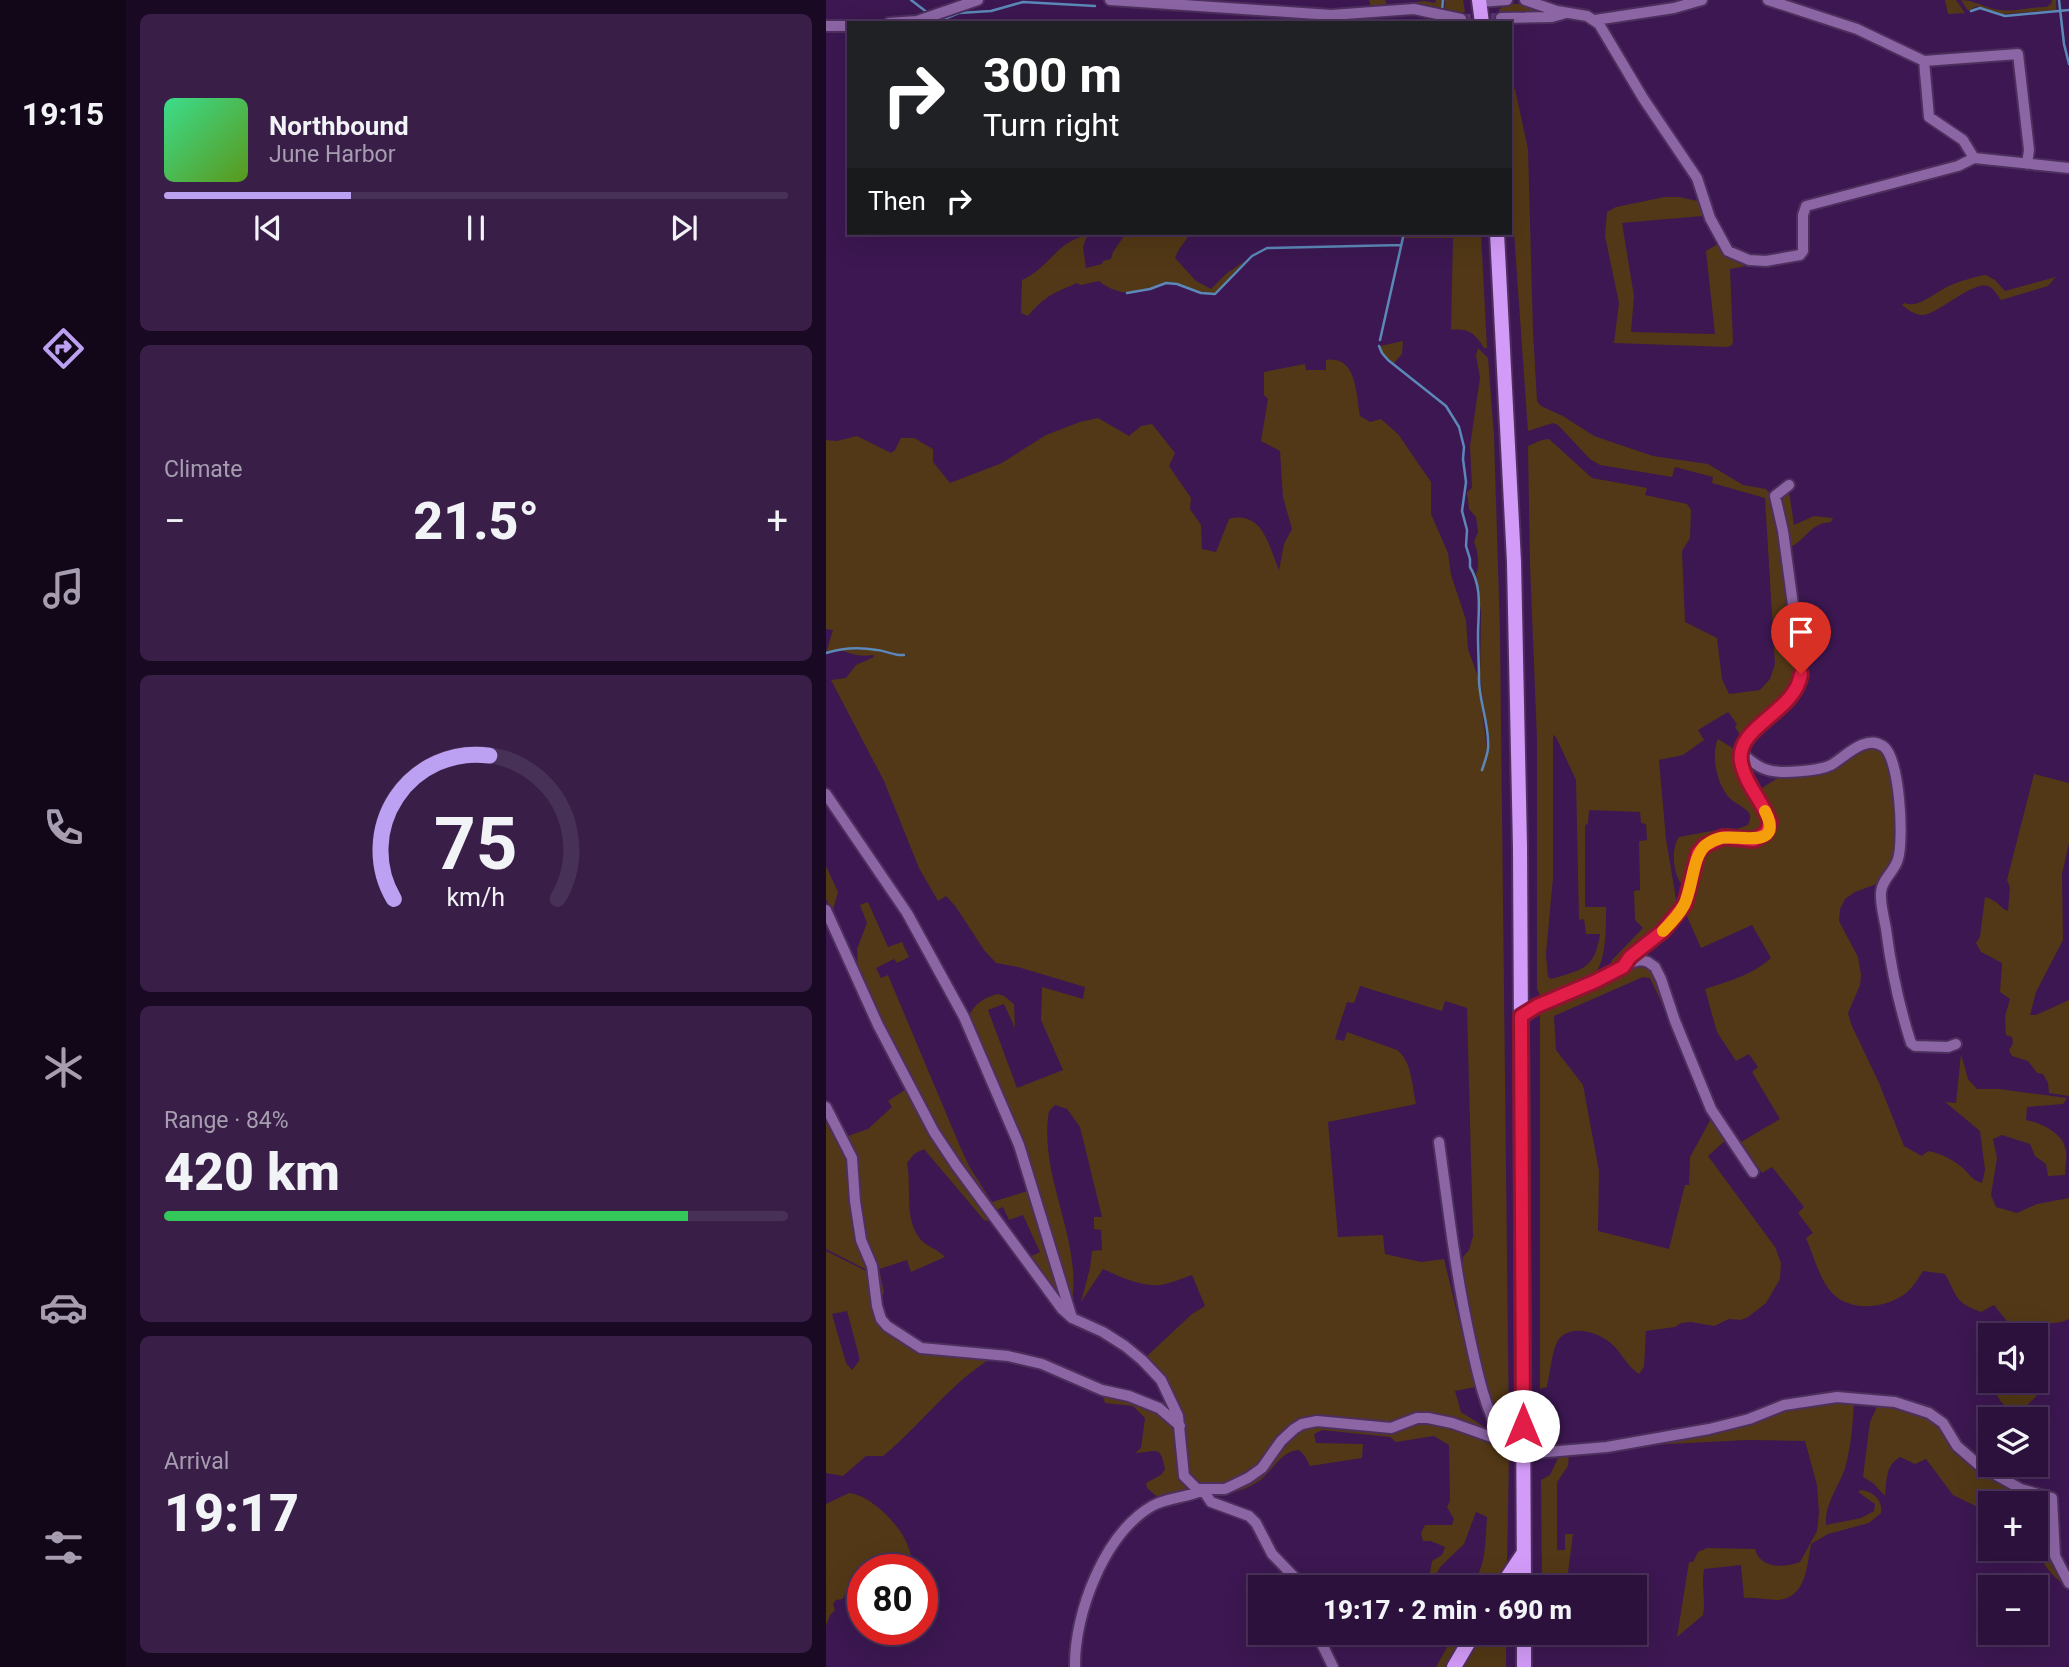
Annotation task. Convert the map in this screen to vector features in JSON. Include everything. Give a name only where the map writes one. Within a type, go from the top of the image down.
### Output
[{"type":"highway","points":[[1479,1],[1482,21]]},
{"type":"highway","points":[[1497,235],[1514,562],[1520,833],[1524,1575]]},
{"type":"highway","points":[[1509,1575],[1523,1554]]},
{"type":"highway","points":[[1454,1667],[1467,1645]]},
{"type":"highway","points":[[1524,1645],[1524,1667]]},
{"type":"street","points":[[934,0],[940,12]]},
{"type":"street","points":[[917,21],[978,0]]},
{"type":"street","points":[[1110,0],[1331,15],[1414,9],[1461,19]]},
{"type":"street","points":[[1479,1],[1507,0]]},
{"type":"street","points":[[1524,0],[1595,20],[1666,9],[1702,0]]},
{"type":"street","points":[[1768,0],[1857,29],[1924,61],[2018,54],[2029,150],[2027,164]]},
{"type":"street","points":[[1501,18],[1552,17],[1566,13]]},
{"type":"street","points":[[1595,20],[1697,178],[1718,235],[1734,256],[1766,261],[1800,255],[1803,251],[1803,215],[1806,206],[1938,172],[1974,158],[2069,168]]},
{"type":"street","points":[[826,26],[847,26]]},
{"type":"street","points":[[1924,61],[1929,117],[1963,140],[1974,158]]},
{"type":"street","points":[[1623,967],[1630,957],[1651,942],[1676,917],[1685,904],[1698,853],[1704,846],[1723,837],[1754,840],[1766,833],[1770,822],[1752,790],[1741,753],[1745,741],[1753,731],[1783,707],[1800,683],[1801,664],[1783,531],[1775,496],[1789,485]]},
{"type":"street","points":[[1741,753],[1770,771],[1786,771],[1818,769],[1830,765],[1861,745],[1881,744],[1886,749],[1896,779],[1900,845],[1898,859],[1881,890],[1888,954],[1901,1013],[1915,1046],[1956,1044]]},
{"type":"street","points":[[826,794],[907,913],[964,1017],[1019,1145],[1072,1318]]},
{"type":"street","points":[[826,910],[878,1025],[934,1132],[1062,1309],[1072,1318],[1104,1332],[1125,1346],[1154,1371],[1168,1390],[1180,1426],[1184,1476],[1191,1486],[1203,1490],[1211,1502],[1250,1516],[1256,1522],[1272,1555],[1292,1575]]},
{"type":"street","points":[[1521,1016],[1537,1006],[1641,960],[1655,967],[1711,1110],[1753,1172]]},
{"type":"street","points":[[826,1107],[852,1158],[861,1240],[872,1266],[877,1306],[881,1319],[887,1326],[921,1348],[1033,1361],[1102,1390],[1129,1396],[1159,1409],[1180,1426]]},
{"type":"street","points":[[1439,1142],[1458,1283],[1478,1377],[1488,1412],[1503,1441]]},
{"type":"street","points":[[1075,1667],[1075,1646],[1086,1597],[1113,1541],[1139,1514],[1160,1502],[1203,1490],[1225,1489],[1248,1478],[1262,1468],[1294,1429],[1317,1420],[1391,1428],[1418,1418],[1428,1418],[1452,1423],[1503,1441],[1523,1454],[1607,1447],[1709,1429],[1749,1419],[1784,1405],[1820,1399],[1860,1398],[1903,1404],[1929,1413],[1943,1423],[1957,1446],[1980,1466],[2021,1489],[2052,1498],[2055,1556],[2069,1583]]},
{"type":"street","points":[[1323,1645],[1334,1667]]},
{"type":"shaded area","points":[[1369,0],[1385,0],[1387,5],[1425,1],[1435,3],[1436,0],[1442,0],[1441,11],[1371,7]]},
{"type":"shaded area","points":[[1445,0],[1463,0],[1465,12],[1444,13]]},
{"type":"shaded area","points":[[1945,0],[1956,0],[1965,13],[1948,14]]},
{"type":"shaded area","points":[[1961,0],[2005,10],[2046,7],[2052,0],[2056,0],[2056,10],[2003,14],[1977,6],[1968,11]]},
{"type":"shaded area","points":[[1505,4],[1528,4],[1555,14],[1500,14],[1499,10]]},
{"type":"shaded area","points":[[1512,88],[1515,89],[1528,149],[1537,401],[1541,406],[1563,416],[1594,436],[1653,456],[1708,464],[1743,485],[1766,489],[1773,498],[1797,670],[1792,687],[1786,695],[1743,740],[1735,727],[1737,724],[1728,712],[1698,730],[1704,740],[1683,755],[1659,760],[1666,839],[1678,911],[1641,946],[1610,966],[1612,960],[1643,928],[1635,920],[1634,891],[1640,890],[1639,841],[1647,840],[1646,824],[1641,823],[1640,812],[1589,810],[1588,824],[1585,825],[1585,907],[1606,907],[1606,934],[1601,963],[1592,977],[1583,984],[1546,996],[1540,995],[1537,989],[1537,739],[1528,446],[1549,439],[1592,478],[1647,488],[1645,495],[1687,504],[1691,510],[1690,538],[1682,551],[1685,622],[1717,638],[1722,679],[1729,694],[1760,690],[1770,679],[1775,664],[1765,498],[1712,483],[1713,477],[1675,467],[1672,477],[1600,465],[1590,459],[1553,423],[1528,431],[1512,204]],"holes":[[[1553,735],[1576,780],[1579,920],[1584,919],[1586,934],[1600,934],[1595,955],[1585,966],[1551,979],[1548,977],[1546,954],[1553,878]]]},
{"type":"shaded area","points":[[1665,197],[1702,202],[1704,214],[1622,223],[1634,296],[1631,332],[1715,334],[1706,251],[1718,244],[1729,258],[1746,266],[1730,269],[1732,345],[1614,343],[1619,303],[1605,236],[1607,212],[1616,207]]},
{"type":"shaded area","points":[[1125,235],[1189,235],[1175,258],[1196,281],[1211,289],[1227,273],[1245,261],[1215,293],[1202,292],[1172,282],[1131,292],[1111,289],[1099,281],[1081,285],[1077,283],[1050,296],[1028,316],[1021,313],[1022,280],[1039,269],[1069,242],[1087,236],[1083,247],[1086,268],[1111,259]]},
{"type":"shaded area","points":[[1405,235],[1481,235],[1487,348],[1470,333],[1451,330],[1453,238],[1404,238]]},
{"type":"shaded area","points":[[1986,275],[2005,291],[2056,277],[2048,286],[2001,300],[1990,287],[1975,287],[1923,315],[1902,305],[1921,302],[1953,284]]},
{"type":"shaded area","points":[[1403,341],[1402,354],[1394,363],[1384,356],[1380,346]]},
{"type":"shaded area","points":[[1478,348],[1488,358],[1494,436],[1500,632],[1509,1435],[1495,1419],[1477,1354],[1463,1278],[1463,1257],[1469,1250],[1473,1236],[1467,1008],[1445,1001],[1442,1011],[1360,986],[1354,1003],[1347,1002],[1335,1039],[1344,1041],[1347,1032],[1397,1050],[1409,1067],[1416,1104],[1328,1122],[1338,1237],[1383,1235],[1385,1254],[1421,1262],[1444,1259],[1475,1387],[1455,1391],[1461,1412],[1494,1433],[1444,1418],[1390,1426],[1314,1418],[1261,1466],[1226,1485],[1199,1485],[1187,1473],[1185,1438],[1145,1358],[1192,1314],[1205,1306],[1192,1275],[1165,1284],[1149,1285],[1103,1269],[1081,1302],[1092,1251],[1102,1250],[1101,1230],[1094,1229],[1094,1217],[1102,1217],[1080,1127],[1067,1109],[1055,1105],[1049,1111],[1049,1159],[1071,1254],[1072,1301],[969,1016],[980,1002],[998,994],[1014,1004],[1015,1028],[1004,1004],[988,1010],[1017,1088],[1063,1070],[1041,1020],[1042,987],[1083,999],[1085,987],[996,963],[946,896],[938,901],[919,868],[884,781],[831,680],[846,678],[856,665],[874,657],[855,655],[840,649],[826,653],[833,630],[826,629],[826,440],[837,441],[857,436],[891,453],[901,438],[914,438],[933,449],[933,462],[950,483],[1002,463],[1046,435],[1080,422],[1098,418],[1129,436],[1141,426],[1152,424],[1175,453],[1169,466],[1191,498],[1190,509],[1201,525],[1202,549],[1216,552],[1229,519],[1250,520],[1263,532],[1279,570],[1284,544],[1292,529],[1283,497],[1280,451],[1261,441],[1268,399],[1264,395],[1264,372],[1305,364],[1306,370],[1326,370],[1326,360],[1336,360],[1344,364],[1353,378],[1360,416],[1370,422],[1381,419],[1398,434],[1431,482],[1431,514],[1448,553],[1451,575],[1466,620],[1468,649],[1478,677],[1487,749],[1482,772],[1489,749],[1480,677],[1481,612],[1476,574],[1478,558],[1474,542],[1478,532],[1476,517],[1469,509],[1467,492],[1472,488],[1470,446],[1480,378],[1476,355]],"holes":[[[856,648],[867,649],[908,655],[841,649]]]},
{"type":"shaded area","points":[[1789,491],[1794,525],[1814,516],[1833,518],[1831,522],[1817,526],[1790,547],[1779,497]]},
{"type":"shaded area","points":[[1718,739],[1737,753],[1750,793],[1766,824],[1758,836],[1709,838],[1686,889],[1678,879],[1674,864],[1674,849],[1679,837],[1728,828],[1737,829],[1748,825],[1750,819],[1747,811],[1723,789],[1715,764]]},
{"type":"shaded area","points":[[1880,745],[1895,780],[1897,859],[1882,882],[1855,892],[1845,899],[1840,909],[1839,921],[1858,957],[1861,975],[1860,985],[1848,1013],[1851,1024],[1879,1083],[1904,1146],[1922,1156],[1928,1151],[1948,1158],[1979,1182],[1982,1183],[1985,1170],[1980,1131],[1945,1102],[1956,1103],[1961,1054],[1968,1079],[1977,1089],[1999,1089],[2067,1098],[2063,1104],[2027,1107],[2026,1120],[2045,1126],[2061,1139],[2066,1151],[2065,1175],[2048,1176],[2046,1164],[2035,1156],[2030,1144],[2002,1135],[1993,1139],[1997,1158],[1991,1195],[1996,1207],[2017,1213],[2037,1204],[2069,1198],[2069,1319],[2062,1322],[2009,1323],[1994,1305],[1981,1312],[1961,1302],[1945,1274],[1923,1271],[1906,1293],[1887,1303],[1865,1306],[1844,1302],[1835,1296],[1821,1277],[1806,1238],[1813,1233],[1798,1213],[1804,1207],[1772,1167],[1762,1173],[1741,1142],[1780,1119],[1752,1072],[1758,1067],[1749,1054],[1736,1061],[1717,1032],[1705,989],[1748,973],[1771,958],[1752,925],[1701,948],[1686,914],[1700,862],[1707,847],[1770,833],[1756,792],[1776,779],[1781,772],[1819,770],[1850,753]]},
{"type":"shaded area","points":[[2034,774],[2069,783],[2069,843],[2062,874],[2063,940],[2036,992],[2030,1015],[2036,1015],[2069,1000],[2069,1096],[2049,1093],[2043,1074],[2037,1073],[2028,1061],[2012,1056],[2009,1050],[2013,1043],[2012,1037],[2006,1035],[2005,1016],[2010,999],[2000,992],[2002,963],[1981,952],[1976,943],[1980,937],[1985,897],[2008,911],[2010,888],[2007,880]]},
{"type":"shaded area","points":[[826,866],[838,892],[832,913],[826,899]]},
{"type":"shaded area","points":[[868,902],[888,947],[902,942],[909,957],[897,963],[894,959],[876,968],[881,978],[888,975],[969,1166],[992,1202],[1031,1190],[1064,1305],[1029,1257],[1040,1252],[1023,1215],[1009,1220],[1003,1207],[994,1211],[951,1152],[858,975],[857,949],[867,923],[860,905]]},
{"type":"shaded area","points":[[1640,966],[1655,974],[1679,1040],[1650,978],[1643,977],[1554,1016],[1556,1050],[1583,1085],[1599,1171],[1598,1231],[1669,1249],[1685,1185],[1689,1185],[1690,1157],[1712,1117],[1727,1139],[1708,1156],[1775,1247],[1781,1263],[1780,1279],[1766,1303],[1741,1320],[1729,1319],[1714,1326],[1681,1323],[1675,1327],[1646,1331],[1644,1367],[1639,1374],[1613,1345],[1601,1337],[1586,1331],[1565,1334],[1559,1339],[1555,1349],[1547,1387],[1540,1389],[1540,1010]]},
{"type":"shaded area","points":[[908,1088],[995,1222],[984,1220],[924,1149],[914,1154],[907,1163],[911,1219],[921,1240],[945,1257],[911,1272],[907,1260],[879,1269],[884,1292],[879,1300],[864,1244],[845,1137],[868,1129],[892,1107],[888,1101]]},
{"type":"shaded area","points":[[826,1111],[844,1141],[871,1272],[826,1249]]},
{"type":"shaded area","points":[[826,1251],[868,1272],[875,1306],[910,1345],[993,1357],[963,1379],[883,1456],[866,1456],[843,1476],[826,1473]],"holes":[[[847,1311],[859,1361],[852,1370],[846,1363],[832,1314]]]},
{"type":"shaded area","points":[[1102,1393],[1140,1403],[1168,1418],[1177,1433],[1186,1490],[1161,1500],[1147,1488],[1146,1483],[1161,1475],[1165,1469],[1161,1456],[1156,1451],[1135,1453],[1141,1448],[1145,1418],[1133,1406],[1105,1403]]},
{"type":"shaded area","points":[[1997,1393],[2039,1393],[2025,1407],[2007,1407]]},
{"type":"shaded area","points":[[1840,1400],[1854,1402],[1851,1435],[1845,1468],[1830,1502],[1826,1525],[1861,1518],[1874,1511],[1875,1504],[1858,1492],[1861,1490],[1876,1497],[1881,1513],[1869,1523],[1828,1534],[1811,1544],[1803,1580],[1794,1594],[1787,1598],[1744,1598],[1741,1565],[1704,1569],[1703,1615],[1677,1637],[1689,1562],[1693,1562],[1698,1552],[1707,1548],[1755,1549],[1762,1560],[1773,1565],[1800,1562],[1817,1531],[1817,1485],[1805,1441],[1747,1440],[1630,1446],[1780,1410]]},
{"type":"shaded area","points":[[1879,1402],[1903,1406],[1938,1422],[1957,1449],[1978,1461],[1978,1477],[2004,1477],[2028,1491],[1978,1491],[1978,1507],[1953,1495],[1926,1459],[1915,1464],[1900,1457],[1888,1474],[1885,1496],[1863,1477],[1870,1422]]},
{"type":"shaded area","points":[[1419,1422],[1430,1422],[1497,1442],[1509,1453],[1507,1569],[1503,1575],[1478,1575],[1485,1545],[1487,1517],[1476,1512],[1464,1544],[1441,1566],[1436,1575],[1430,1573],[1432,1561],[1442,1555],[1445,1547],[1431,1541],[1423,1541],[1421,1533],[1425,1525],[1452,1525],[1454,1519],[1447,1507],[1450,1501],[1449,1445],[1434,1436],[1396,1442],[1390,1437],[1322,1430],[1314,1434],[1316,1443],[1363,1444],[1362,1458],[1310,1466],[1299,1450],[1292,1451],[1251,1486],[1233,1493],[1208,1497],[1207,1493],[1220,1492],[1313,1424],[1384,1433]]},
{"type":"shaded area","points":[[1560,1454],[1569,1454],[1568,1466],[1557,1482],[1557,1550],[1565,1550],[1565,1534],[1573,1534],[1568,1575],[1542,1575],[1541,1480],[1550,1475]]},
{"type":"shaded area","points":[[849,1493],[869,1501],[897,1527],[910,1554],[847,1554],[847,1592],[843,1599],[836,1600],[833,1604],[835,1610],[826,1626],[826,1504]]},
{"type":"shaded area","points":[[2048,1503],[2050,1522],[2069,1589],[2042,1561],[2048,1561]]},
{"type":"shaded area","points":[[1448,1645],[1462,1645],[1450,1667],[1436,1667]]},
{"type":"shaded area","points":[[1471,1645],[1506,1645],[1506,1667],[1459,1667]]},
{"type":"waterway","points":[[911,0],[928,13]]},
{"type":"waterway","points":[[1442,11],[1443,0]]},
{"type":"waterway","points":[[2059,0],[2069,64]]},
{"type":"waterway","points":[[939,21],[959,13],[991,11],[1023,2],[1095,6]]},
{"type":"waterway","points":[[1971,11],[1980,8],[2005,16],[2069,10]]},
{"type":"waterway","points":[[1380,340],[1404,235]]},
{"type":"waterway","points":[[1127,293],[1166,283],[1215,294],[1252,256],[1267,248],[1401,245]]},
{"type":"waterway","points":[[1379,346],[1388,360],[1446,406],[1459,427],[1464,447],[1466,482],[1462,511],[1467,530],[1466,546],[1470,567],[1477,583],[1479,688],[1488,740],[1488,752],[1482,770]]},
{"type":"waterway","points":[[826,653],[857,648],[904,655]]},
{"type":"tunnel","points":[[1461,19],[1501,18]]},
{"type":"slow traffic","points":[[1663,931],[1685,904],[1698,853],[1713,840],[1723,837],[1754,840],[1761,837],[1766,833],[1770,822],[1765,811]]},
{"type":"route","points":[[1523,1426],[1521,1016],[1623,967],[1630,957],[1663,931],[1685,904],[1698,853],[1704,846],[1723,837],[1754,840],[1766,833],[1770,822],[1744,770],[1741,762],[1742,748],[1753,731],[1790,699],[1800,683],[1801,674]]}]
